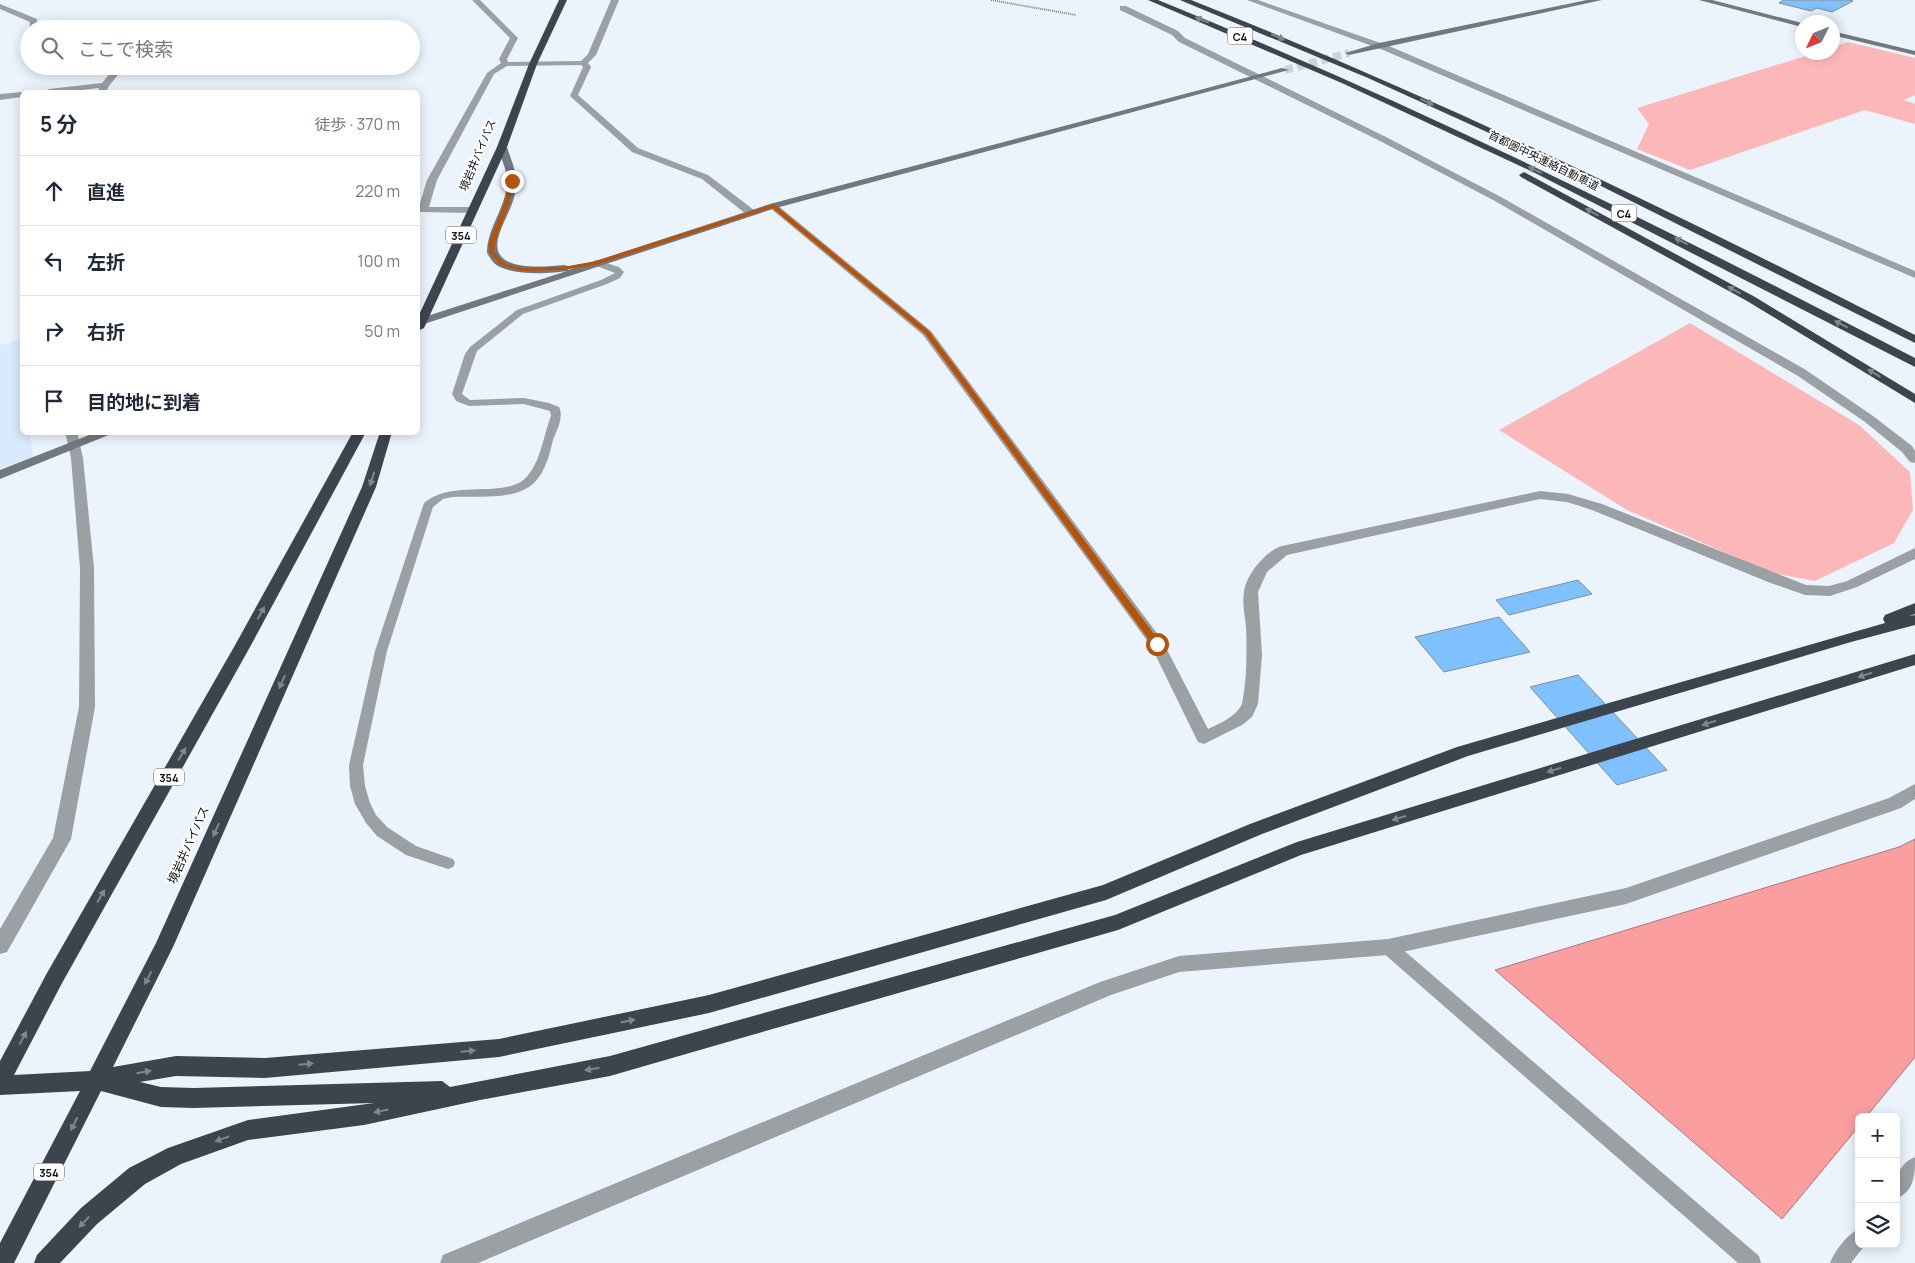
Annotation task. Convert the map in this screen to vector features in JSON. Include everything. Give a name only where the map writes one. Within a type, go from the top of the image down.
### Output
[{"type":"highway","name":"境岩井バイパス","points":[[420,322],[502,147],[532,64],[563,0]]},
{"type":"highway","name":"首都圏中央連絡自動車道","points":[[1152,0],[1327,73],[1587,194],[1744,273],[1915,363]]},
{"type":"highway","name":"首都圏中央連絡自動車道","points":[[1184,0],[1338,62],[1613,187],[1915,340]]},
{"type":"highway","points":[[1327,73],[1511,168],[1751,299],[1915,399]]},
{"type":"highway","points":[[1746,253],[1915,334]]},
{"type":"highway","name":"354","points":[[0,1081],[54,979],[242,648],[358,435]]},
{"type":"highway","name":"境岩井バイパス","points":[[2,1263],[164,947],[366,496],[385,435]]},
{"type":"highway","points":[[1850,637],[1915,608]]},
{"type":"highway","points":[[0,1086],[96,1080],[176,1066],[265,1068],[499,1048],[709,1004],[1106,892],[1256,829],[1463,751],[1850,637],[1915,620]]},
{"type":"highway","points":[[45,1263],[89,1216],[137,1176],[176,1155],[248,1130],[364,1115],[480,1090],[610,1066],[1118,922],[1297,849],[1914,660]]},
{"type":"highway","points":[[96,1080],[161,1097],[194,1098],[480,1090]]},
{"type":"street","points":[[476,0],[514,38],[503,59],[505,64]]},
{"type":"street","points":[[473,210],[424,210],[432,180],[491,73],[505,64],[583,63],[592,55],[615,0]]},
{"type":"street","points":[[1251,0],[1378,45],[1915,275]]},
{"type":"street","points":[[1349,53],[1378,45],[1598,0]]},
{"type":"street","points":[[1702,0],[1795,23]]},
{"type":"street","points":[[2,4],[32,20]]},
{"type":"street","points":[[1123,8],[1175,33],[1182,40],[1383,139],[1498,199],[1802,373],[1869,419],[1907,449],[1915,459]]},
{"type":"street","points":[[1840,35],[1915,53]]},
{"type":"street","points":[[583,63],[587,67],[574,96],[635,150],[705,178],[750,212]]},
{"type":"street","points":[[420,325],[750,212],[1285,70]]},
{"type":"street","points":[[86,90],[104,89],[114,75]]},
{"type":"street","points":[[0,97],[20,96]]},
{"type":"street","points":[[502,147],[512,181],[492,242],[492,252],[497,260],[508,267],[522,270],[563,268],[597,263]]},
{"type":"street","points":[[772,206],[927,333],[1157,644],[1204,738],[1237,722],[1248,711],[1254,691],[1251,592],[1254,579],[1263,564],[1282,551],[1540,495],[1568,498],[1597,507],[1773,579],[1805,590],[1830,592],[1852,584],[1915,553]]},
{"type":"street","points":[[0,475],[73,439],[94,435]]},
{"type":"street","points":[[0,946],[62,839],[87,707],[87,568],[73,439]]},
{"type":"street","points":[[451,1263],[1116,985],[1179,964],[1388,947],[1626,896],[1895,803],[1915,791]]},
{"type":"lane","points":[[448,863],[417,853],[381,832],[362,802],[356,782],[356,765],[381,651],[428,505],[440,496],[454,493],[500,493],[526,483],[535,476],[556,416],[555,409],[546,404],[528,401],[469,403],[460,399],[457,394],[470,354],[473,349],[520,312],[604,282],[617,276],[620,272],[597,263]]},
{"type":"lane","points":[[1388,947],[1752,1263]]},
{"type":"lane","points":[[1900,1185],[1915,1166]]},
{"type":"lane","points":[[1839,1263],[1855,1243]]},
{"type":"path","points":[[991,0],[1076,15]]},
{"type":"shaded area","points":[[1848,42],[1915,58],[1915,95],[1904,100],[1915,104],[1915,124],[1865,110],[1690,170],[1637,149],[1649,124],[1637,108],[1795,59],[1840,60],[1840,45]]},
{"type":"shaded area","points":[[1690,323],[1859,425],[1910,472],[1913,510],[1894,543],[1815,581],[1772,573],[1627,510],[1499,430]]},
{"type":"shaded area","points":[[19,340],[20,435],[30,435],[33,457],[0,469],[0,345]]},
{"type":"shaded area","points":[[1915,839],[1915,1057],[1869,1113],[1855,1113],[1855,1131],[1782,1219],[1495,970],[1899,847]]},
{"type":"building","points":[[1784,0],[1853,1],[1832,12],[1817,8],[1811,11],[1779,3]]},
{"type":"building","points":[[1578,580],[1592,594],[1509,615],[1496,600]]},
{"type":"building","points":[[1499,617],[1530,652],[1444,672],[1415,637]]},
{"type":"building","points":[[1578,675],[1667,770],[1617,785],[1530,687]]},
{"type":"tunnel","points":[[1285,70],[1349,53]]},
{"type":"route","points":[[512,181],[492,242],[492,252],[502,264],[522,270],[542,270],[597,263],[772,206],[927,333],[1157,644]]}]
